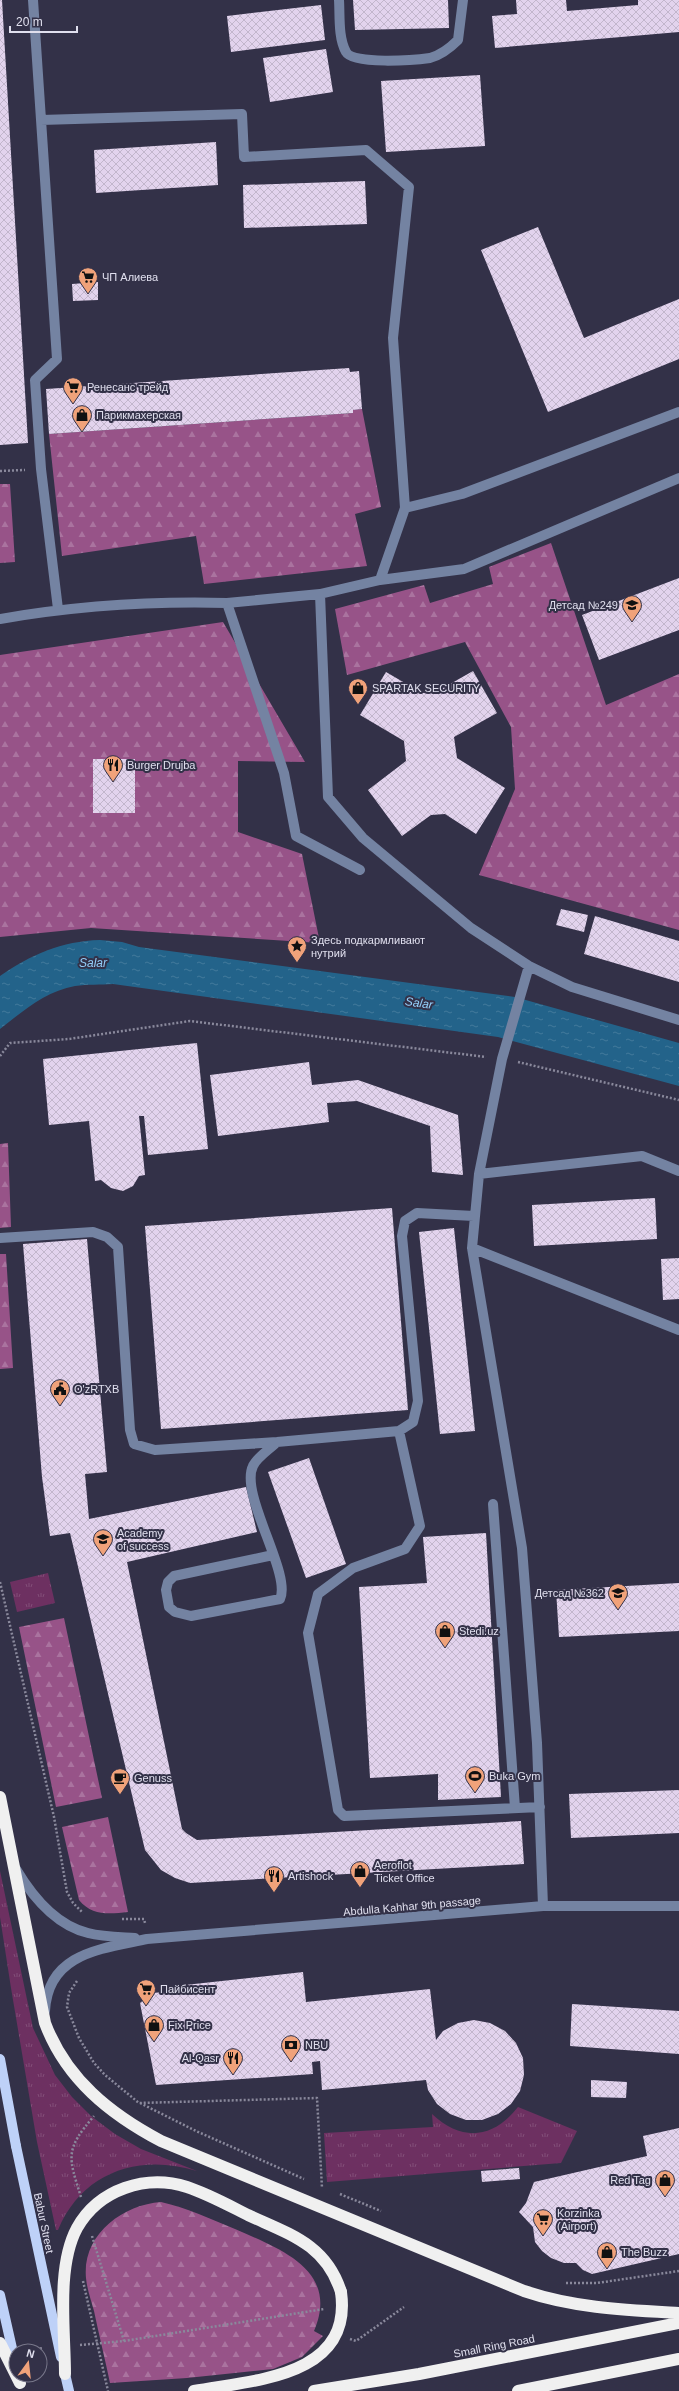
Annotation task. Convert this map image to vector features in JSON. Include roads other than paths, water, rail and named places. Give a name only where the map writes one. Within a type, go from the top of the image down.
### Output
[{"type":"highway","points":[[0,1797],[45,2023],[60,2055],[83,2086],[116,2114],[161,2141],[431,2254],[540,2296],[588,2307],[679,2313]]},
{"type":"highway","points":[[65,2374],[64,2283],[72,2242],[78,2228],[93,2208],[107,2196],[130,2186],[156,2182],[187,2187],[306,2242],[328,2263],[341,2292],[342,2313],[336,2334],[320,2356],[295,2371],[194,2391]]},
{"type":"highway","name":"Small Ring Road","points":[[314,2391],[426,2373],[679,2323]]},
{"type":"highway","points":[[0,2343],[8,2359]]},
{"type":"highway","points":[[518,2391],[679,2359]]},
{"type":"main road","name":"Babur Street","points":[[0,2059],[16,2146],[69,2391]]},
{"type":"main road","points":[[0,2296],[11,2343]]},
{"type":"street","points":[[33,0],[57,359],[35,380],[41,469],[58,609]]},
{"type":"street","points":[[339,0],[342,38],[346,52],[353,59],[392,60],[430,58],[447,50],[458,40],[463,0]]},
{"type":"street","points":[[41,120],[242,114],[244,157],[366,150],[409,187],[393,338],[405,508],[380,580]]},
{"type":"street","points":[[405,508],[462,494],[679,412]]},
{"type":"street","points":[[0,620],[58,609],[199,602],[227,603],[320,594],[380,580],[464,569],[679,478]]},
{"type":"street","points":[[320,594],[328,797],[363,838],[471,928],[529,966],[572,987],[679,1020]]},
{"type":"street","points":[[227,603],[284,773],[296,836],[360,870]]},
{"type":"street","points":[[529,966],[502,1059],[479,1174],[472,1248],[522,1548],[537,1743],[543,1906]]},
{"type":"street","points":[[479,1174],[642,1156],[679,1171]]},
{"type":"street","points":[[0,1238],[93,1232],[107,1237],[118,1247],[130,1430],[134,1444],[155,1450],[277,1442],[399,1431],[413,1422],[418,1401],[402,1236],[405,1221],[417,1213],[474,1216]]},
{"type":"street","points":[[472,1248],[679,1330]]},
{"type":"street","points":[[399,1431],[420,1526],[405,1549],[353,1568],[318,1594],[308,1633],[338,1810],[344,1816],[540,1807]]},
{"type":"street","points":[[273,1555],[174,1576],[168,1582],[166,1590],[169,1607],[175,1612],[191,1616],[280,1599],[284,1592],[273,1555],[253,1494],[250,1478],[253,1465],[277,1442]]},
{"type":"street","points":[[493,1504],[515,1808]]},
{"type":"street","name":"Abdulla Kahhar 9th passage","points":[[13,1865],[35,1897],[50,1912],[68,1924],[86,1933],[146,1939]]},
{"type":"street","name":"Abdulla Kahhar 9th passage","points":[[45,2023],[45,2004],[49,1986],[60,1970],[67,1964],[92,1952],[146,1939],[543,1906],[592,1908],[679,1906]]},
{"type":"water","name":"Salar","points":[[100,940],[122,942],[139,947],[515,997],[679,1043],[679,1086],[498,1037],[113,984],[75,986],[54,992],[17,1015],[0,1029],[0,976],[11,968],[47,950],[73,943]]},
{"type":"place","name":"ЧП Алиева","points":[[88,294]]},
{"type":"place","name":"Ренесанс трейд","points":[[73,404]]},
{"type":"place","name":"Парикмахерская","points":[[82,432]]},
{"type":"place","name":"Детсад №249","points":[[632,622]]},
{"type":"place","name":"SPARTAK SECURITY","points":[[358,705]]},
{"type":"place","name":"Burger Drujba","points":[[113,782]]},
{"type":"place","name":"Здесь подкармливают нутрий","points":[[297,963]]},
{"type":"place","name":"O'zRTXB","points":[[60,1406]]},
{"type":"place","name":"Academy of success","points":[[103,1556]]},
{"type":"place","name":"Детсад №362","points":[[618,1610]]},
{"type":"place","name":"Stedi.uz","points":[[445,1648]]},
{"type":"place","name":"Buka Gym","points":[[475,1793]]},
{"type":"place","name":"Genuss","points":[[120,1795]]},
{"type":"place","name":"Aeroflot Ticket Office","points":[[360,1888]]},
{"type":"place","name":"Artishock","points":[[274,1893]]},
{"type":"place","name":"Пайбисент","points":[[146,2006]]},
{"type":"place","name":"Fix Price","points":[[154,2042]]},
{"type":"place","name":"NBU","points":[[291,2062]]},
{"type":"place","name":"Al-Qasr","points":[[233,2075]]},
{"type":"place","name":"Red Tag","points":[[665,2197]]},
{"type":"place","name":"Korzinka (Airport)","points":[[543,2236]]},
{"type":"place","name":"The Buzz","points":[[607,2269]]}]
